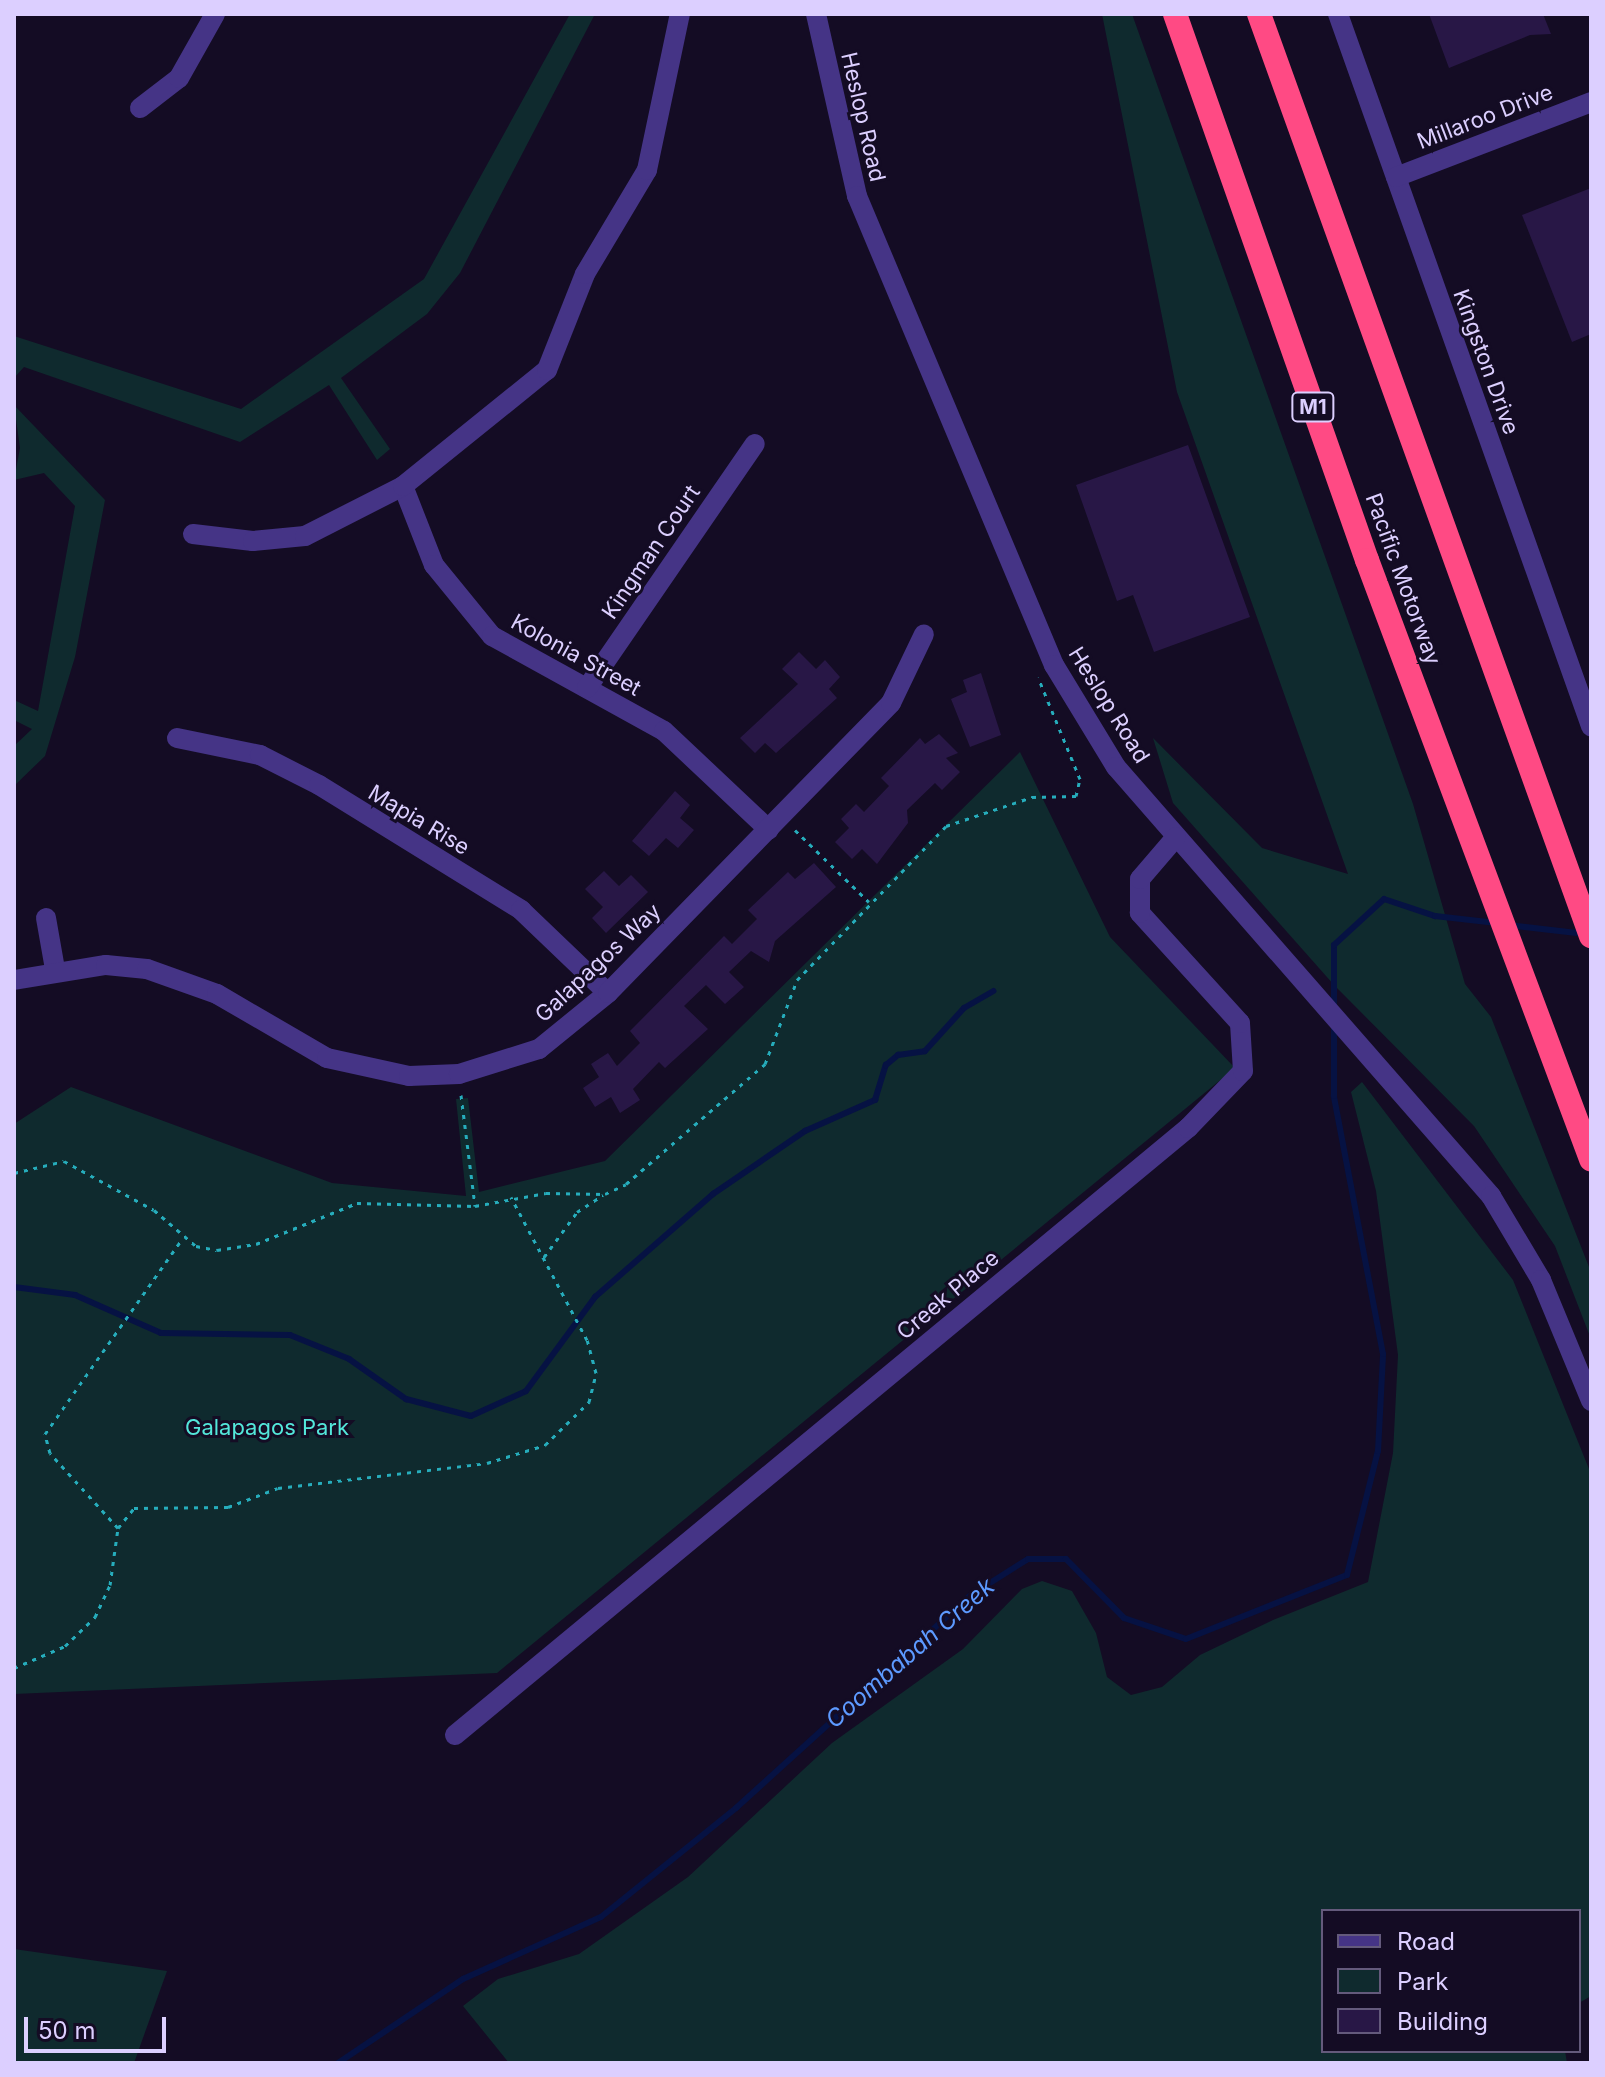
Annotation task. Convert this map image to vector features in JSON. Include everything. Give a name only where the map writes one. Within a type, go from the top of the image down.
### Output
[{"type":"highway","name":"Pacific Motorway","points":[[1175,14],[1455,799],[1591,1159]]},
{"type":"highway","points":[[1259,14],[1591,936]]},
{"type":"street","points":[[140,108],[179,78],[215,14]]},
{"type":"street","points":[[193,534],[253,541],[305,536],[403,486],[547,370],[585,274],[647,170],[680,14]]},
{"type":"street","name":"Heslop Road","points":[[816,14],[857,196],[1054,665],[1116,767],[1431,1125],[1526,1249],[1591,1401]]},
{"type":"street","name":"Kingston Drive","points":[[1338,14],[1591,726]]},
{"type":"street","name":"Millaroo Drive","points":[[1396,177],[1591,102]]},
{"type":"street","name":"Kingman Court","points":[[587,688],[755,444]]},
{"type":"street","name":"Kolonia Street","points":[[403,486],[434,565],[492,636],[664,731],[776,824]]},
{"type":"street","name":"Galapagos Way","points":[[14,980],[55,969],[147,969],[217,994],[327,1058],[409,1076],[459,1074],[539,1049],[608,993],[891,703],[924,634]]},
{"type":"street","name":"Mapia Rise","points":[[177,738],[260,755],[319,785],[521,910],[608,993]]},
{"type":"street","name":"Creek Place","points":[[455,1735],[1188,1128],[1243,1071],[1240,1023],[1140,913],[1140,879],[1176,837]]},
{"type":"street","points":[[46,918],[55,969]]},
{"type":"path","points":[[544,1257],[577,1212],[605,1194],[765,1064],[790,990],[869,902],[946,826],[1032,797],[1076,796],[1080,779],[1037,678],[1054,665]]},
{"type":"path","points":[[776,824],[869,902]]},
{"type":"path","points":[[459,1074],[475,1206]]},
{"type":"path","points":[[14,1173],[64,1161],[154,1210],[183,1238],[205,1248],[235,1249],[357,1203],[475,1206],[511,1197],[605,1194]]},
{"type":"path","points":[[14,1668],[65,1646],[95,1617],[110,1585],[118,1528],[147,1504],[228,1507],[278,1488],[487,1463],[545,1445],[589,1402],[596,1373],[587,1340],[511,1197]]},
{"type":"path","points":[[118,1528],[50,1453],[45,1434],[183,1238]]},
{"type":"green space","points":[[570,14],[595,14],[460,273],[427,314],[341,378],[390,449],[377,460],[329,385],[240,442],[24,367],[14,378],[14,336],[241,409],[424,279]]},
{"type":"green space","points":[[1102,14],[1132,14],[1413,804],[1465,984],[1491,1017],[1591,1272],[1591,1339],[1555,1246],[1474,1126],[1334,985],[1173,803],[1153,738],[1262,848],[1348,874],[1177,392]]},
{"type":"green space","points":[[14,405],[105,500],[75,657],[45,756],[14,786],[14,746],[32,729],[14,720],[14,700],[38,711],[75,506],[44,473],[14,480],[20,448]]},
{"type":"green space","name":"Galapagos Park","points":[[1020,752],[1110,937],[1235,1068],[497,1673],[14,1694],[14,1124],[71,1087],[332,1183],[466,1196],[456,1099],[468,1098],[479,1192],[605,1161]]},
{"type":"green space","points":[[1362,1082],[1513,1280],[1591,1474],[1591,1996],[1581,2002],[1581,1909],[1321,1909],[1321,2053],[1565,2053],[1567,2063],[509,2063],[463,2006],[498,1979],[579,1954],[688,1877],[832,1743],[963,1649],[1022,1589],[1042,1581],[1072,1591],[1096,1633],[1107,1677],[1131,1695],[1162,1687],[1200,1655],[1273,1620],[1368,1582],[1393,1453],[1398,1355],[1376,1191],[1351,1092]]},
{"type":"green space","points":[[14,1949],[167,1971],[134,2063],[14,2063]]},
{"type":"building","points":[[1429,14],[1543,14],[1551,34],[1530,35],[1449,68]]},
{"type":"building","points":[[1591,188],[1591,334],[1572,342],[1522,215]]},
{"type":"building","points":[[1188,445],[1250,617],[1154,652],[1133,595],[1117,601],[1076,485]]},
{"type":"building","points":[[799,652],[816,669],[825,660],[840,677],[829,689],[837,698],[776,753],[765,743],[755,753],[740,738],[798,684],[782,669]]},
{"type":"building","points":[[981,673],[1001,735],[970,747],[951,699],[967,692],[963,680]]},
{"type":"building","points":[[939,734],[958,753],[946,758],[960,772],[942,790],[935,783],[907,810],[908,823],[877,864],[862,849],[852,859],[835,842],[849,828],[841,819],[856,804],[864,812],[889,786],[881,778],[920,738],[925,744]]},
{"type":"building","points":[[675,791],[690,805],[680,818],[694,830],[678,848],[666,838],[649,856],[632,841]]},
{"type":"building","points":[[814,863],[836,887],[775,941],[769,962],[751,951],[729,972],[744,987],[725,1004],[706,985],[684,1006],[708,1029],[665,1068],[659,1062],[633,1089],[640,1100],[620,1113],[611,1097],[595,1107],[583,1088],[599,1077],[591,1064],[608,1053],[617,1066],[640,1043],[630,1031],[724,936],[732,944],[757,919],[748,910],[788,872],[795,879]]},
{"type":"building","points":[[604,871],[619,886],[631,875],[648,892],[606,933],[592,918],[603,907],[585,889]]},
{"type":"waterway","name":"Coombabah Creek","points":[[1334,1009],[1334,945],[1384,899],[1435,916],[1497,923]]},
{"type":"waterway","name":"Coombabah Creek","points":[[1508,925],[1585,934]]},
{"type":"waterway","points":[[14,1287],[75,1295],[161,1333],[290,1335],[349,1359],[406,1399],[471,1416],[526,1391],[595,1297],[713,1194],[805,1131],[875,1100],[886,1065],[898,1055],[925,1051],[964,1008],[993,991]]},
{"type":"waterway","name":"Coombabah Creek","points":[[338,2063],[463,1979],[601,1917],[736,1808],[971,1595],[1028,1559],[1066,1559],[1124,1618],[1186,1639],[1347,1575],[1378,1451],[1383,1354],[1334,1096],[1334,1024]]}]
